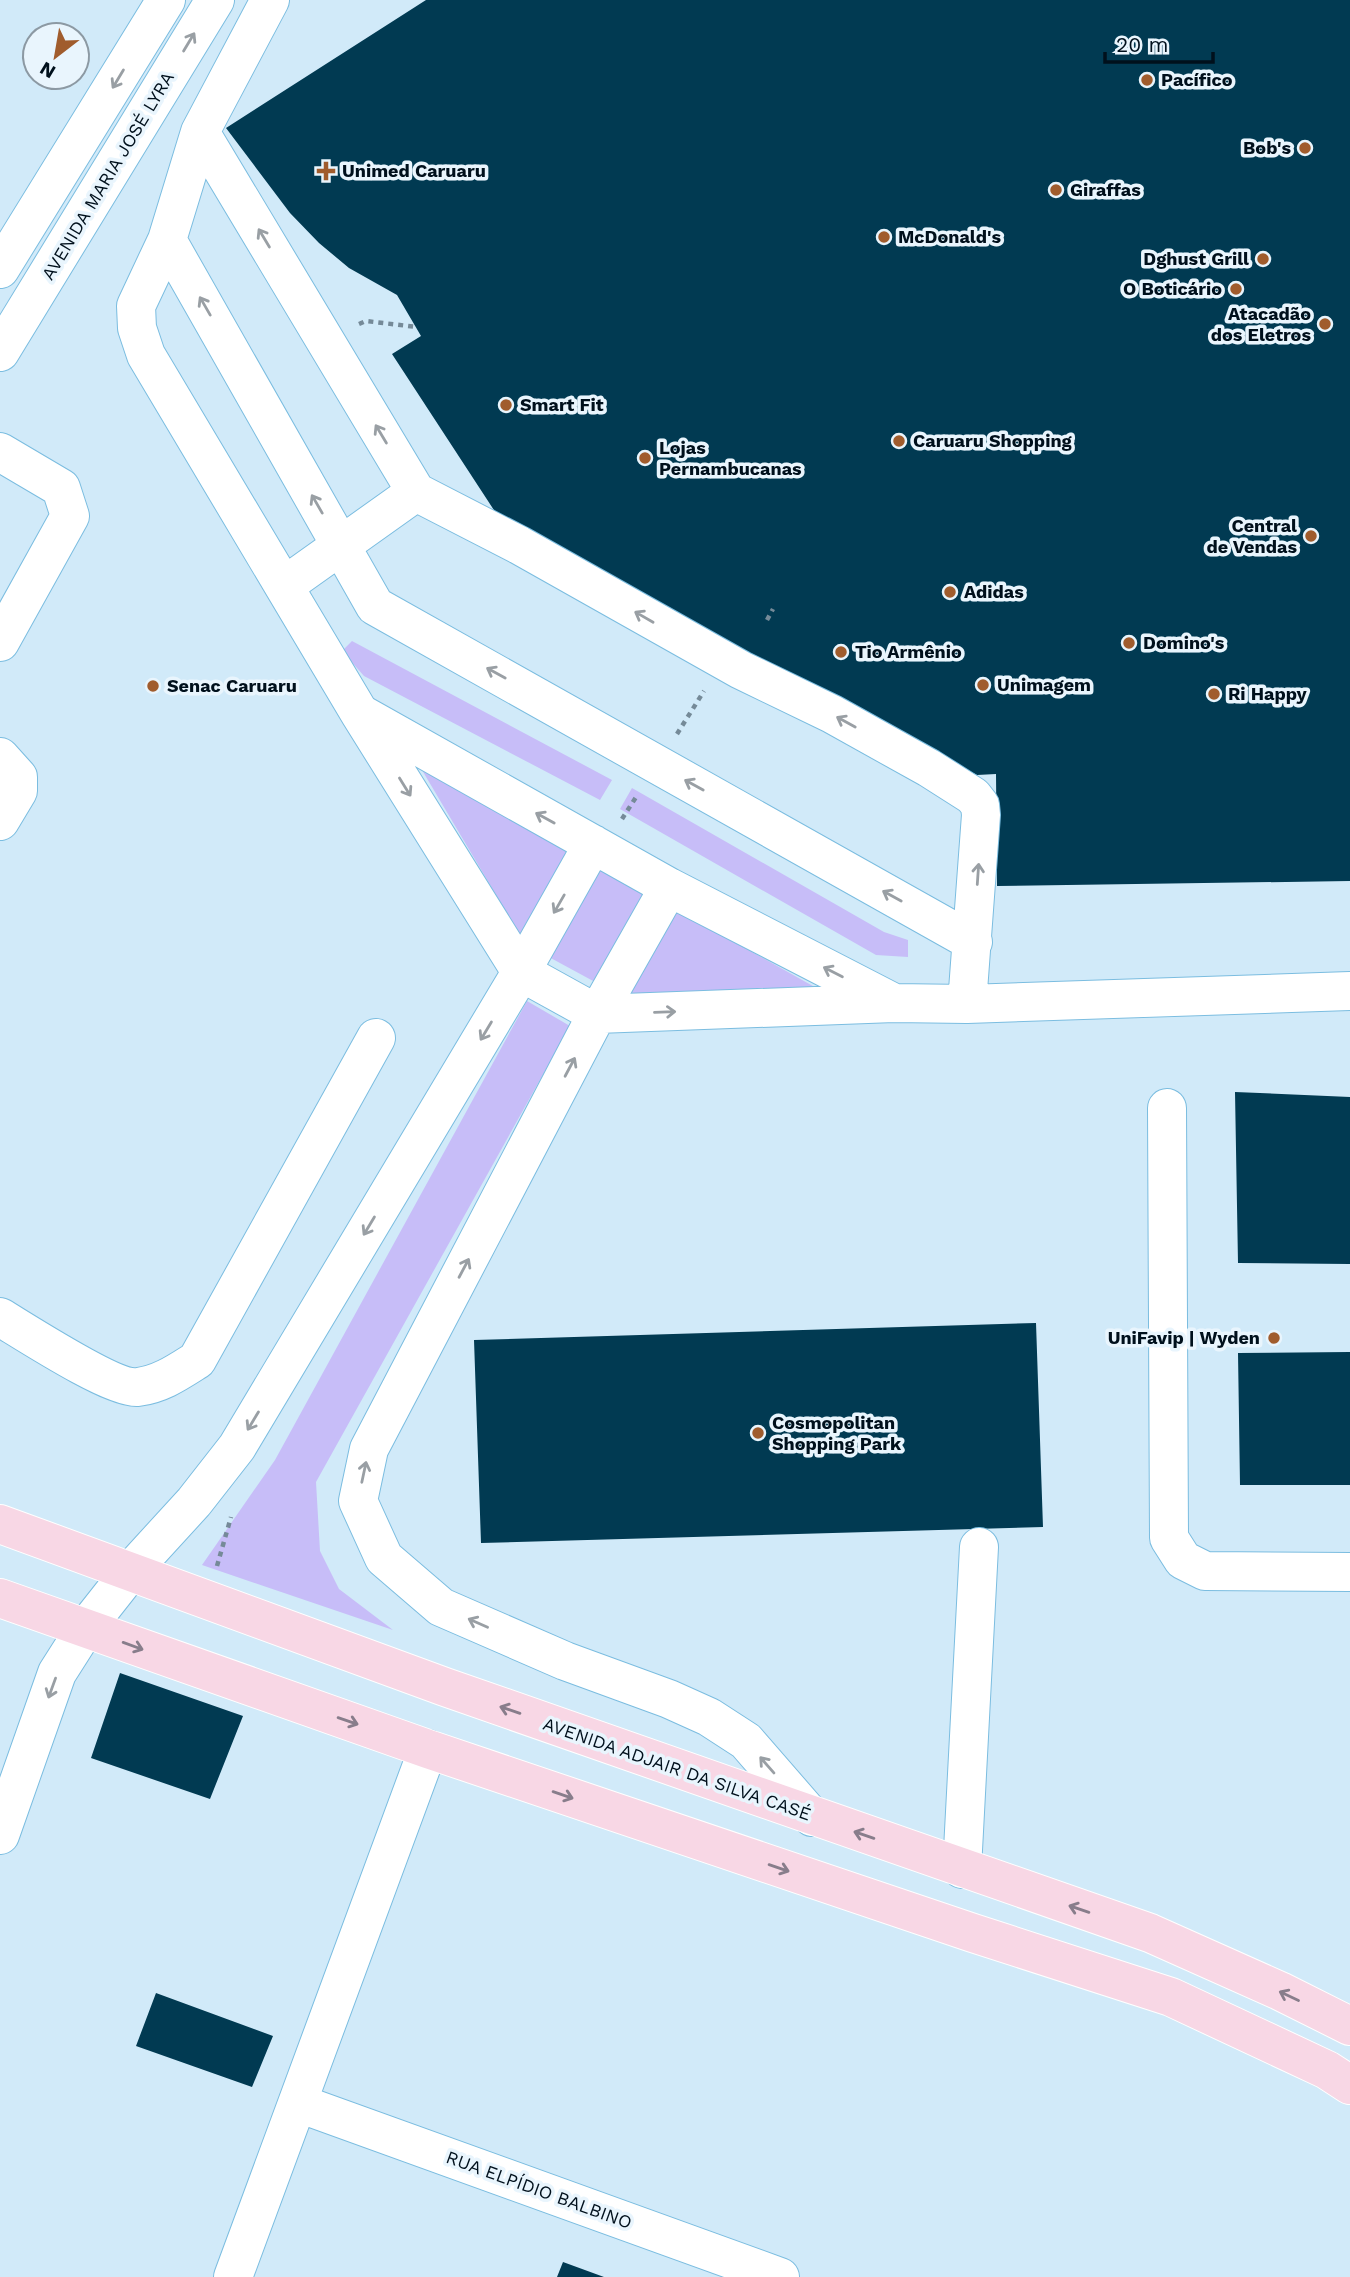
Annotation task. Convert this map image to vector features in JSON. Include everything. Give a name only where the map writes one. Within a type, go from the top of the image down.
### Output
[{"type":"main road","name":"AVENIDA ADJAIR DA SILVA CASÉ","points":[[0,1524],[445,1687],[1150,1933],[1280,1991],[1350,2026]]},
{"type":"main road","points":[[0,1598],[428,1749],[1171,1997],[1327,2070],[1350,2085]]},
{"type":"street","points":[[0,269],[166,0]]},
{"type":"street","name":"AVENIDA MARIA JOSÉ LYRA","points":[[0,352],[12,307],[215,0]]},
{"type":"street","points":[[270,0],[200,132],[167,240],[136,306],[136,328],[146,355],[319,645],[521,972],[597,1014],[1350,991]]},
{"type":"street","points":[[200,132],[416,492],[519,545],[750,676],[832,714],[973,796],[980,804],[981,815],[967,1004]]},
{"type":"street","points":[[167,240],[375,606],[973,942]]},
{"type":"street","points":[[0,452],[61,488],[70,516],[0,642]]},
{"type":"street","points":[[284,586],[416,492]]},
{"type":"street","points":[[360,713],[669,887],[894,1003]]},
{"type":"street","points":[[0,757],[19,777],[18,791],[0,821]]},
{"type":"street","points":[[0,1835],[57,1674],[85,1629],[130,1572],[194,1502],[237,1447],[521,972],[593,845]]},
{"type":"street","points":[[669,887],[597,1014],[369,1449],[358,1501],[384,1558],[442,1607],[565,1661],[669,1699],[709,1717],[746,1741],[812,1817]]},
{"type":"street","points":[[0,1317],[100,1376],[136,1388],[169,1378],[197,1360],[376,1038]]},
{"type":"street","points":[[1167,1108],[1169,1538],[1183,1560],[1205,1571],[1350,1572]]},
{"type":"street","points":[[962,1869],[979,1548]]},
{"type":"street","points":[[233,2277],[428,1749]]},
{"type":"street","name":"RUA ELPÍDIO BALBINO","points":[[298,2103],[780,2277]]},
{"type":"path","points":[[366,321],[417,327]]},
{"type":"path","points":[[767,620],[773,609]]},
{"type":"shaded area","points":[[352,641],[612,780],[600,800],[364,676],[342,651]]},
{"type":"shaded area","points":[[419,765],[570,850],[521,937]]},
{"type":"shaded area","points":[[632,788],[884,932],[908,940],[908,957],[876,955],[620,809]]},
{"type":"shaded area","points":[[598,864],[646,891],[595,982],[547,956]]},
{"type":"shaded area","points":[[675,909],[820,990],[626,996]]},
{"type":"shaded area","points":[[527,1001],[570,1026],[316,1482],[320,1551],[339,1589],[393,1630],[202,1565],[275,1460]]},
{"type":"building","name":"Caruaru Shopping","points":[[426,0],[1350,0],[1350,881],[997,886],[996,774],[977,775],[505,527],[392,354],[421,336],[397,295],[349,268],[319,243],[290,213],[226,128]]},
{"type":"building","points":[[1235,1092],[1350,1097],[1350,1264],[1238,1263]]},
{"type":"building","name":"Cosmopolitan Shopping Park","points":[[1036,1323],[1043,1527],[481,1543],[474,1340]]},
{"type":"building","points":[[1350,1352],[1350,1485],[1240,1485],[1238,1353]]},
{"type":"building","points":[[120,1673],[243,1716],[210,1799],[91,1758]]},
{"type":"building","points":[[156,1993],[273,2036],[252,2087],[136,2046]]},
{"type":"building","points":[[563,2262],[604,2277],[557,2277]]},
{"type":"place","name":"Pacífico","points":[[1147,80]]},
{"type":"place","name":"Bob's","points":[[1305,148]]},
{"type":"place","name":"Unimed Caruaru","points":[[326,171]]},
{"type":"place","name":"Giraffas","points":[[1056,190]]},
{"type":"place","name":"McDonald's","points":[[884,237]]},
{"type":"place","name":"Dghust Grill","points":[[1263,259]]},
{"type":"place","name":"O Boticário","points":[[1236,289]]},
{"type":"place","name":"Atacadão dos Eletros","points":[[1325,324]]},
{"type":"place","name":"Smart Fit","points":[[506,405]]},
{"type":"place","name":"Caruaru Shopping","points":[[899,441]]},
{"type":"place","name":"Lojas Pernambucanas","points":[[645,458]]},
{"type":"place","name":"Central de Vendas","points":[[1311,536]]},
{"type":"place","name":"Adidas","points":[[950,592]]},
{"type":"place","name":"Domino's","points":[[1129,643]]},
{"type":"place","name":"Tio Armênio","points":[[841,652]]},
{"type":"place","name":"Unimagem","points":[[983,685]]},
{"type":"place","name":"Senac Caruaru","points":[[153,686]]},
{"type":"place","name":"Ri Happy","points":[[1214,694]]},
{"type":"place","name":"UniFavip | Wyden","points":[[1274,1338]]},
{"type":"place","name":"Cosmopolitan Shopping Park","points":[[758,1433]]}]
